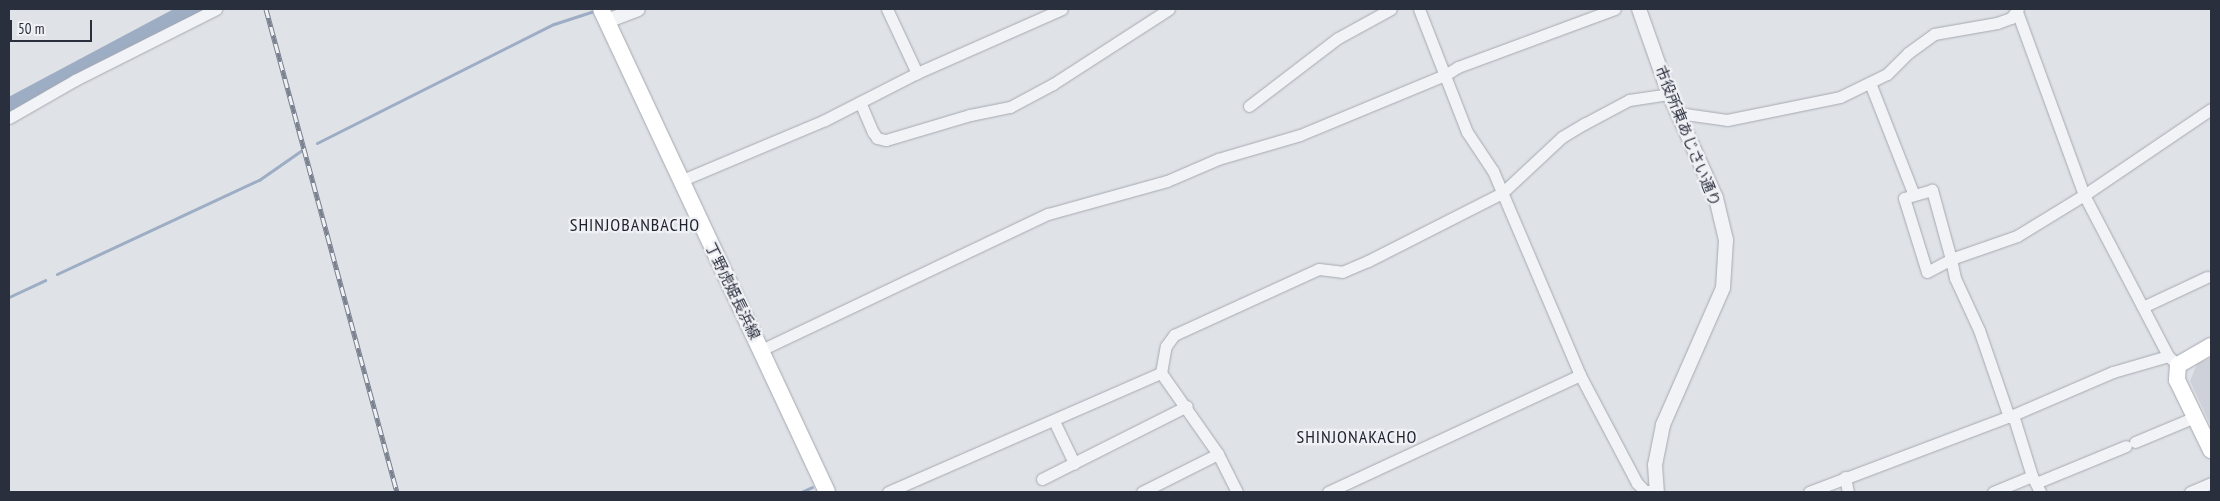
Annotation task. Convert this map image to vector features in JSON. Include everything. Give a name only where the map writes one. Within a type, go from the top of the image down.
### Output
[{"type":"main road","name":"丁野虎姫長浜線","points":[[604,15],[827,492]]},
{"type":"main road","points":[[2211,346],[2173,361],[2177,380],[2211,450]]},
{"type":"street","points":[[9,118],[75,80],[216,9]]},
{"type":"street","points":[[604,15],[638,9]]},
{"type":"street","points":[[887,9],[917,73]]},
{"type":"street","points":[[680,181],[860,102],[917,73],[1062,9]]},
{"type":"street","points":[[860,102],[872,132],[877,138],[886,140],[970,115],[1010,107],[1053,84],[1169,9]]},
{"type":"street","points":[[1248,106],[1338,38],[1391,9]]},
{"type":"street","points":[[1420,9],[1467,132],[1492,171],[1580,375],[1637,483],[1645,491],[1657,491]]},
{"type":"street","points":[[761,350],[1048,214],[1167,181],[1218,160],[1300,135],[1445,75],[1458,67],[1615,9]]},
{"type":"street","name":"市役所東あじさい通り","points":[[1639,9],[1669,94],[1716,198],[1726,240],[1723,288],[1663,425],[1656,464],[1657,491]]},
{"type":"street","points":[[1678,113],[1727,120],[1840,98],[1887,74],[1908,52],[1934,34],[1997,23],[2011,18],[2017,9]]},
{"type":"street","points":[[1809,492],[2011,416],[2113,372],[2173,361],[2084,195],[2017,9]]},
{"type":"street","points":[[1870,83],[1914,195]]},
{"type":"street","points":[[1237,492],[1218,454],[1161,373],[1166,346],[1174,335],[1319,269],[1342,272],[1368,261],[1502,193],[1562,137],[1584,124],[1629,100],[1669,94]]},
{"type":"street","points":[[2036,484],[1951,258],[1932,190],[1904,198],[1926,272],[1951,258],[2017,236],[2084,195],[2211,109]]},
{"type":"street","points":[[2143,307],[2207,277]]},
{"type":"street","points":[[888,492],[1161,373]]},
{"type":"street","points":[[1328,492],[1580,375]]},
{"type":"street","points":[[1042,479],[1186,406]]},
{"type":"street","points":[[1993,492],[2036,484],[2195,417]]},
{"type":"street","points":[[1054,421],[1074,463]]},
{"type":"street","points":[[1142,492],[1218,454]]},
{"type":"street","points":[[1845,477],[1848,492]]},
{"type":"street","points":[[2190,492],[2211,482]]},
{"type":"shaded area","points":[[2211,358],[2211,426],[2190,381],[2197,364]]},
{"type":"waterway","points":[[9,108],[195,9]]},
{"type":"waterway","points":[[317,143],[554,24],[594,11]]},
{"type":"waterway","points":[[57,274],[259,180],[302,150]]},
{"type":"waterway","points":[[9,297],[45,280]]},
{"type":"waterway","points":[[801,492],[812,487]]},
{"type":"railway","points":[[266,9],[397,492]]},
{"type":"district","name":"SHINJOBANBACHO","points":[[635,225]]},
{"type":"district","name":"SHINJONAKACHO","points":[[1357,437]]}]
